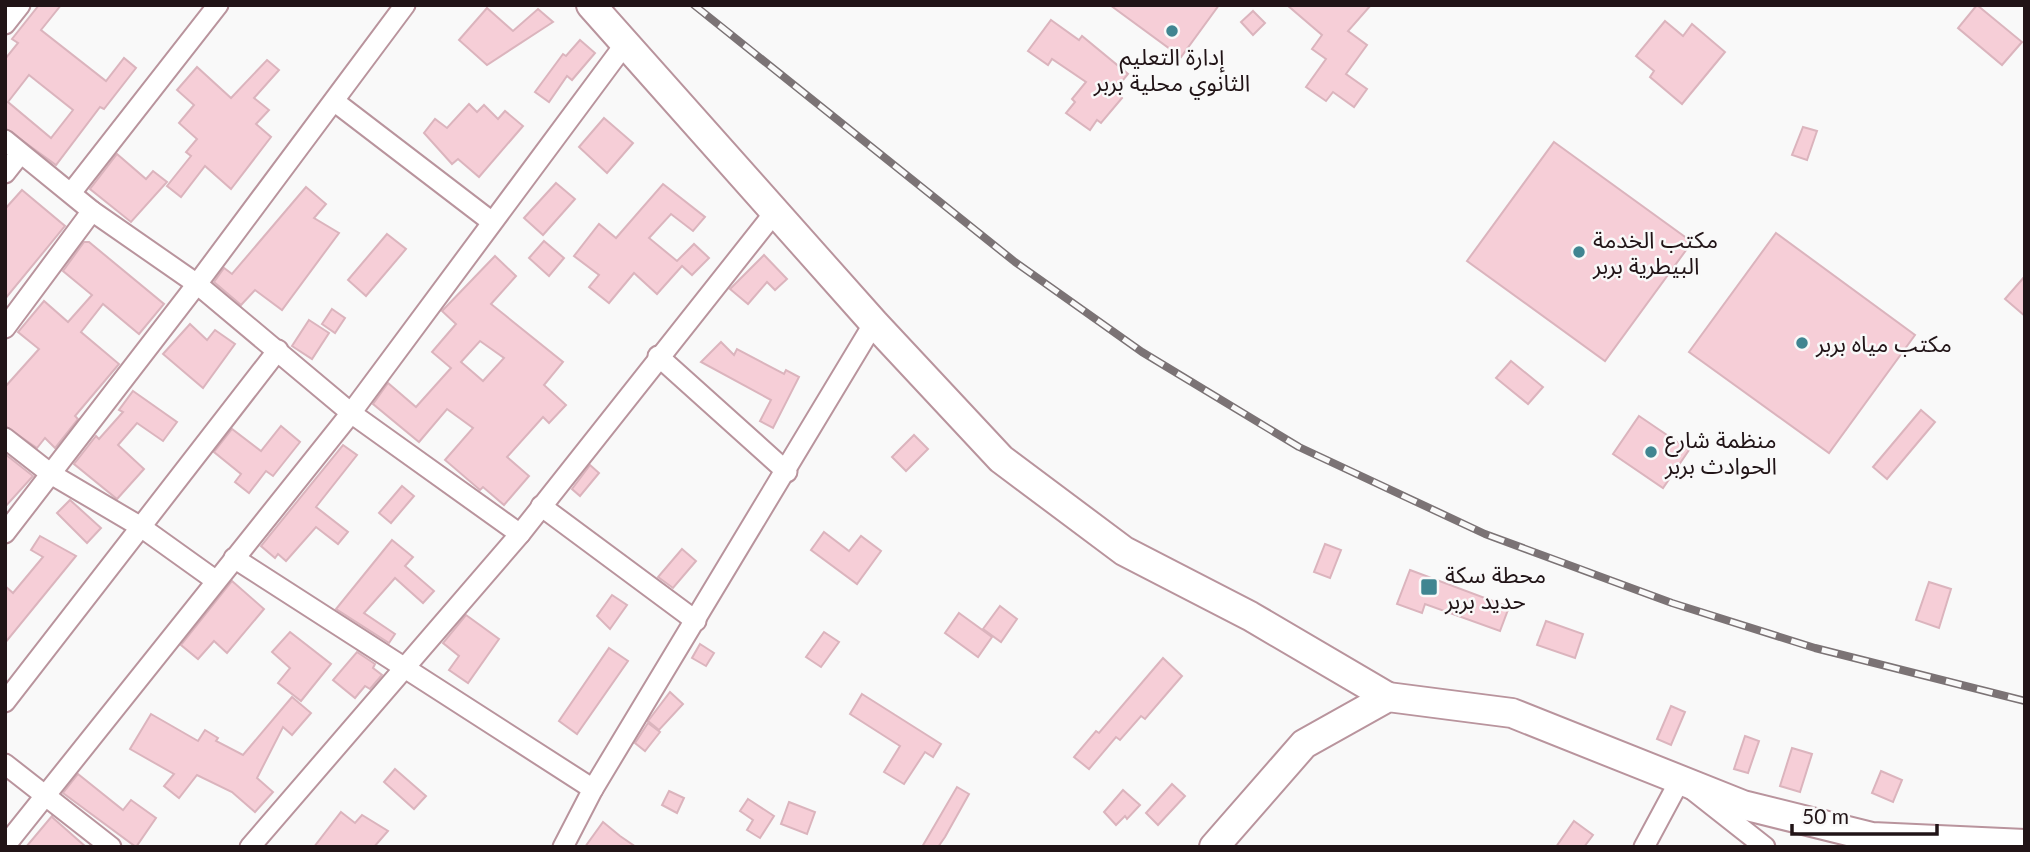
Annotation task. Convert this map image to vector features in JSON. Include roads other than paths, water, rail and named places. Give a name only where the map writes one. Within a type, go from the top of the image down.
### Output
[{"type":"street","points":[[5,24],[20,5]]},
{"type":"street","points":[[71,193],[218,5]]},
{"type":"street","points":[[5,533],[197,284],[405,5]]},
{"type":"street","points":[[592,5],[874,323],[1001,459],[1124,551],[1250,617],[1388,697],[1513,713],[1743,805],[1872,837],[2025,844]]},
{"type":"street","points":[[5,846],[351,413],[625,44]]},
{"type":"street","points":[[334,101],[492,222]]},
{"type":"street","points":[[5,140],[92,211],[197,284],[351,413],[520,534]]},
{"type":"street","points":[[5,173],[20,153]]},
{"type":"street","points":[[5,328],[92,211]]},
{"type":"street","points":[[250,847],[520,534],[658,356],[775,212]]},
{"type":"street","points":[[563,847],[593,789],[787,472],[874,323]]},
{"type":"street","points":[[5,702],[278,351]]},
{"type":"street","points":[[658,356],[787,472]]},
{"type":"street","points":[[5,438],[51,474],[141,527],[215,580]]},
{"type":"street","points":[[541,506],[696,621]]},
{"type":"street","points":[[234,558],[593,789]]},
{"type":"street","points":[[1214,847],[1304,744],[1388,697]]},
{"type":"street","points":[[5,764],[111,847]]},
{"type":"street","points":[[1644,847],[1681,780]]},
{"type":"street","points":[[1681,780],[1765,847]]},
{"type":"railway","points":[[694,5],[1015,262],[1142,352],[1299,447],[1485,534],[1672,603],[1815,648],[2025,701]]},
{"type":"place","name":"إدارة التعليم الثانوي محلية بربر","points":[[1172,31]]},
{"type":"place","name":"مكتب الخدمة البيطرية بربر","points":[[1579,252]]},
{"type":"place","name":"مكتب مياه بربر","points":[[1802,343]]},
{"type":"place","name":"منظمة شارع الحوادث بربر","points":[[1651,452]]},
{"type":"place","name":"محطة سكة حديد بربر","points":[[1429,587]]}]
